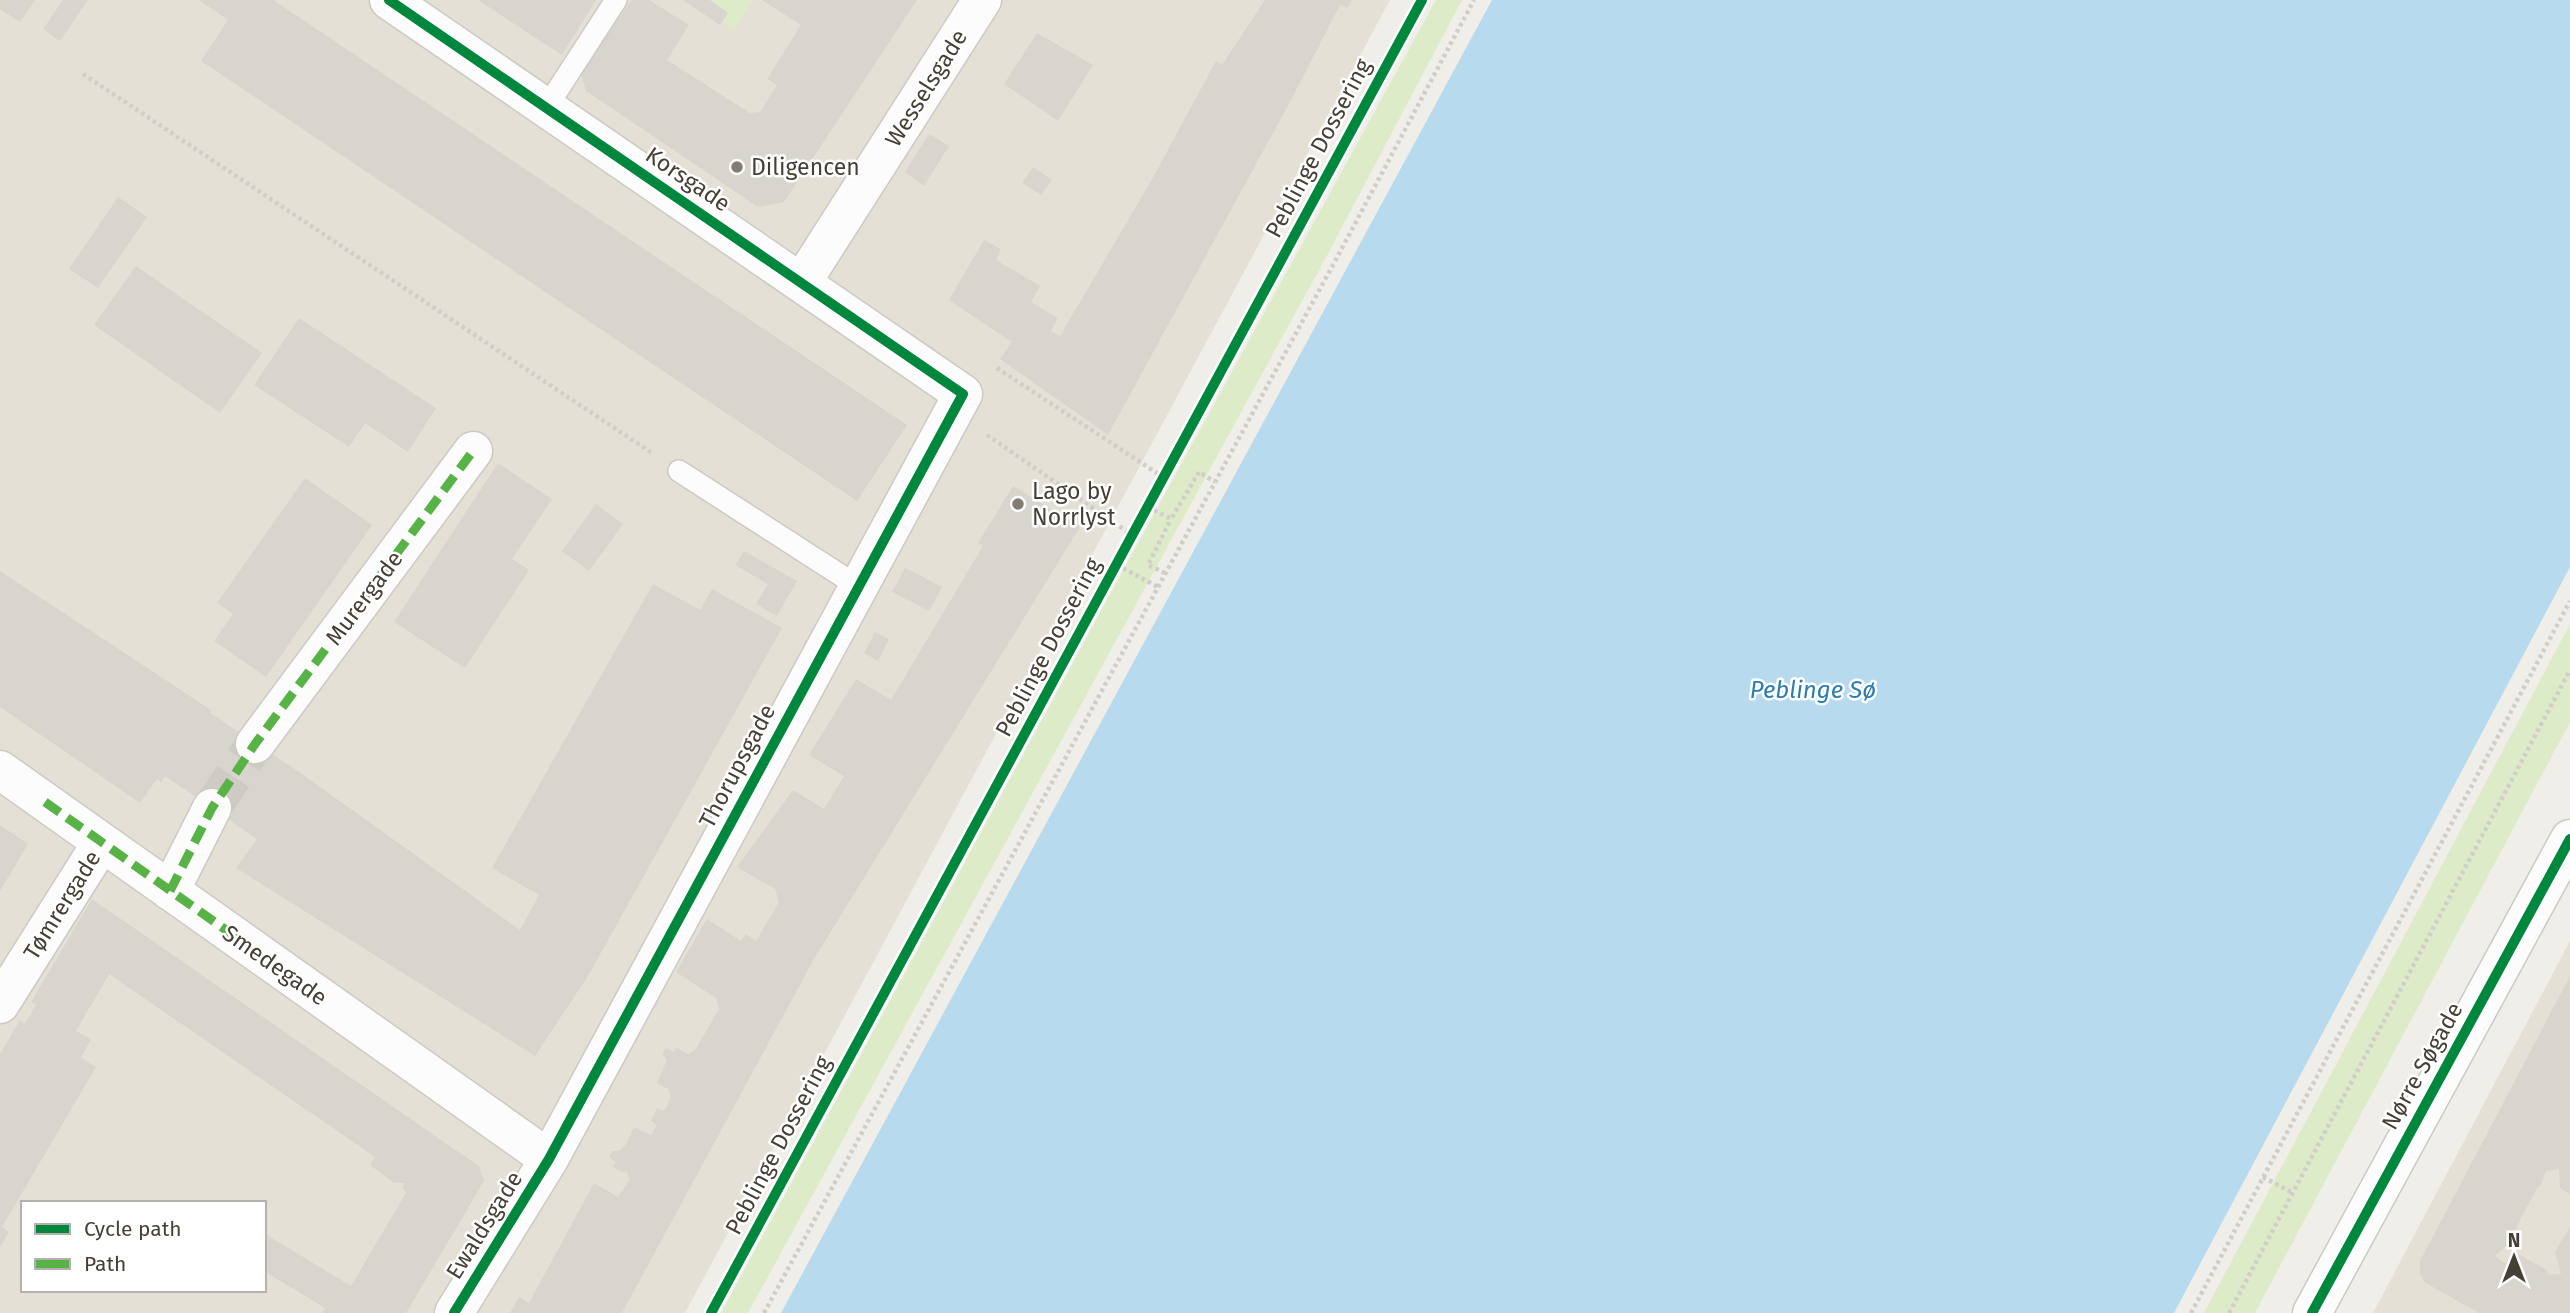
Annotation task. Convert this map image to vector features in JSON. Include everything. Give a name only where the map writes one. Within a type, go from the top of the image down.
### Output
[{"type":"street","name":"Korsgade","points":[[389,0],[962,394]]},
{"type":"street","name":"Wesselsgade","points":[[802,282],[982,0]]},
{"type":"street","name":"Thorupsgade","points":[[549,1159],[962,394]]},
{"type":"street","name":"Murergade","points":[[255,744],[473,451]]},
{"type":"street","name":"Smedegade","points":[[0,770],[549,1159]]},
{"type":"street","points":[[170,891],[212,808]]},
{"type":"street","name":"Nørre Søgade","points":[[2319,1311],[2561,879],[2570,839]]},
{"type":"street","name":"Tømrergade","points":[[0,1004],[102,842]]},
{"type":"street","name":"Ewaldsgade","points":[[454,1313],[549,1159]]},
{"type":"lane","points":[[546,108],[616,0]]},
{"type":"lane","points":[[679,471],[859,587]]},
{"type":"path","points":[[764,1313],[1474,0]]},
{"type":"path","points":[[83,74],[679,471]]},
{"type":"path","points":[[1158,587],[1140,521],[983,359],[962,394],[980,430],[1140,521],[1171,519]]},
{"type":"path","points":[[1165,573],[1149,565],[1171,519],[1199,472],[1215,482]]},
{"type":"path","points":[[2191,1313],[2570,601]]},
{"type":"path","points":[[2229,1313],[2570,670]]},
{"type":"path","points":[[2263,1177],[2293,1193]]},
{"type":"shaded area","points":[[0,0],[1390,0],[685,1313],[0,1313]]},
{"type":"shaded area","points":[[2570,941],[2570,1313],[2373,1313]]},
{"type":"green space","points":[[694,0],[753,0],[734,30]]},
{"type":"green space","points":[[1436,0],[1462,0],[1331,248],[748,1313],[721,1313],[1114,587]]},
{"type":"green space","points":[[2570,624],[2570,722],[2255,1313],[2204,1313]]},
{"type":"water","name":"Peblinge Sø","points":[[1492,0],[2570,0],[2570,567],[2174,1313],[781,1313]]},
{"type":"building","points":[[0,0],[35,0],[20,22],[0,9]]},
{"type":"building","points":[[63,0],[88,0],[60,41],[43,29]]},
{"type":"building","points":[[199,0],[273,0],[907,425],[857,501],[201,61],[228,20]]},
{"type":"building","points":[[478,0],[596,0],[562,55]]},
{"type":"building","points":[[632,0],[649,0],[689,25],[667,60],[750,113],[760,112],[777,85],[767,79],[801,25],[762,0],[917,0],[784,202],[758,207],[586,91],[580,71]]},
{"type":"building","points":[[683,0],[710,0],[728,13],[720,25]]},
{"type":"building","points":[[1265,0],[1352,0],[1348,8],[1340,5],[1108,435],[1000,359],[1012,342],[949,300],[984,240],[1001,249],[996,260],[1040,286],[1031,302],[1058,318],[1051,331],[1060,336],[1151,181],[1216,61],[1222,65]]},
{"type":"building","points":[[1037,33],[1093,65],[1058,121],[1004,84]]},
{"type":"building","points":[[929,134],[949,146],[924,186],[905,172]]},
{"type":"building","points":[[1033,167],[1052,180],[1041,195],[1022,183]]},
{"type":"building","points":[[118,197],[147,217],[98,288],[69,269]]},
{"type":"building","points":[[136,266],[262,353],[220,413],[94,325]]},
{"type":"building","points":[[299,318],[436,408],[408,452],[365,423],[349,447],[254,385]]},
{"type":"building","points":[[498,463],[552,499],[512,559],[529,570],[465,668],[394,622]]},
{"type":"building","points":[[305,478],[372,525],[266,677],[214,641],[233,614],[217,603]]},
{"type":"building","points":[[1013,486],[1080,527],[814,959],[622,1313],[510,1313],[519,1297],[529,1303],[594,1183],[618,1197],[630,1179],[626,1171],[623,1173],[613,1167],[616,1162],[609,1157],[612,1151],[619,1151],[626,1144],[634,1127],[651,1135],[657,1125],[651,1121],[657,1108],[664,1111],[671,1098],[668,1089],[657,1083],[667,1060],[662,1054],[666,1048],[674,1052],[676,1048],[688,1054],[695,1050],[719,1009],[716,998],[676,972],[707,919],[741,941],[746,934],[756,941],[779,902],[775,889],[737,867],[793,790],[824,809],[844,776],[809,755],[856,679],[891,700],[983,546],[978,543]]},
{"type":"building","points":[[596,504],[623,524],[589,571],[562,551]]},
{"type":"building","points":[[744,551],[797,581],[777,616],[756,604],[768,584],[735,565]]},
{"type":"building","points":[[905,568],[942,587],[929,611],[892,592]]},
{"type":"building","points":[[0,571],[211,710],[210,713],[302,774],[520,930],[539,895],[492,868],[653,584],[700,610],[712,589],[782,628],[588,976],[535,1056],[236,868],[257,839],[165,776],[161,782],[157,779],[140,803],[0,707]]},
{"type":"building","points":[[875,632],[889,639],[878,661],[864,653]]},
{"type":"building","points":[[0,825],[28,844],[0,891]]},
{"type":"building","points":[[92,899],[479,1166],[484,1181],[406,1313],[322,1313],[325,1308],[266,1272],[266,1234],[351,1286],[406,1193],[404,1183],[394,1183],[370,1165],[375,1157],[109,974],[76,1031],[91,1039],[81,1058],[96,1067],[2,1227],[9,1232],[0,1247],[0,1054],[20,1020],[25,1024],[36,1005],[31,1002]]},
{"type":"building","points":[[2570,976],[2570,1194],[2560,1188],[2559,1169],[2546,1171],[2507,1245],[2495,1256],[2505,1263],[2516,1253],[2547,1270],[2548,1275],[2561,1274],[2555,1252],[2570,1227],[2570,1313],[2479,1313],[2424,1282],[2420,1274],[2420,1261]]},
{"type":"tunnel","points":[[212,808],[255,744]]},
{"type":"marked path","points":[[170,891],[212,808],[255,744],[473,451]]},
{"type":"marked path","points":[[45,802],[243,942]]},
{"type":"cycle path","points":[[389,0],[963,394],[549,1159],[454,1313]]},
{"type":"cycle path","name":"Peblinge Dossering","points":[[711,1313],[1422,0]]},
{"type":"cycle path","points":[[2312,1313],[2570,839]]},
{"type":"place","name":"Diligencen","points":[[737,167]]},
{"type":"place","name":"Lago by Norrlyst","points":[[1018,504]]}]
